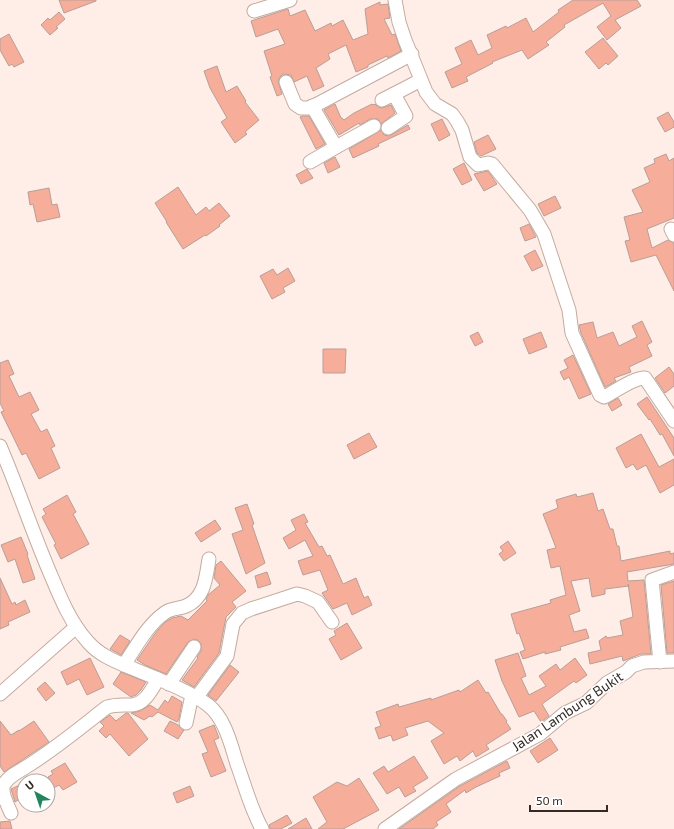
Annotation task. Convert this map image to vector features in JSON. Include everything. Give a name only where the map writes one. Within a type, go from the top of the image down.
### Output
[{"type":"street","points":[[254,11],[290,0]]},
{"type":"street","points":[[396,0],[399,22],[405,40],[412,54],[421,80],[431,99],[435,104],[452,114],[457,121],[462,130],[470,157],[478,165],[488,163],[492,164],[521,198],[544,234],[569,310],[572,333],[600,395],[604,397],[632,382],[645,378],[674,421]]},
{"type":"street","points":[[286,82],[296,104],[301,108],[312,106],[412,54]]},
{"type":"street","points":[[382,100],[421,80]]},
{"type":"street","points":[[388,128],[406,116],[394,94]]},
{"type":"street","points":[[312,106],[336,147]]},
{"type":"street","points":[[310,162],[374,126]]},
{"type":"street","points":[[0,446],[58,594],[76,627],[89,643],[114,662],[164,682],[208,705],[214,711],[223,726],[262,829]]},
{"type":"street","points":[[124,665],[140,640],[158,619],[166,612],[184,607],[198,598],[202,590],[209,559]]},
{"type":"street","points":[[660,662],[652,580],[674,572]]},
{"type":"street","points":[[186,723],[194,697],[227,656],[233,624],[242,613],[296,594],[312,598],[318,602],[332,622]]},
{"type":"street","points":[[0,694],[76,627]]},
{"type":"street","points":[[11,813],[3,787],[12,775],[48,753],[107,707],[113,705],[139,703],[164,682],[194,647]]},
{"type":"street","name":"Jalan Lambung Bukit","points":[[385,829],[456,779],[540,734],[565,713],[586,703],[607,683],[626,672],[632,666],[644,662],[674,661]]},
{"type":"building","points":[[59,0],[96,0],[96,1],[64,13]]},
{"type":"building","points":[[573,0],[637,0],[641,6],[615,20],[621,28],[607,40],[597,27],[611,16],[603,3],[564,25],[565,27],[546,42],[549,45],[528,59],[522,50],[492,62],[493,63],[466,77],[468,81],[452,88],[445,72],[462,64],[455,48],[471,40],[478,55],[492,48],[487,35],[506,26],[507,28],[526,18],[533,32],[559,12],[558,10]]},
{"type":"building","points":[[380,2],[380,5],[388,4],[390,18],[384,19],[392,35],[395,34],[401,51],[388,58],[387,56],[356,72],[346,45],[328,54],[330,59],[316,68],[324,86],[313,91],[307,76],[294,82],[291,75],[283,74],[278,81],[282,94],[277,96],[270,77],[272,76],[264,51],[285,44],[278,29],[256,37],[251,21],[288,9],[290,16],[305,10],[315,31],[331,23],[332,26],[343,20],[353,40],[368,34],[365,9]]},
{"type":"building","points":[[59,12],[65,19],[50,35],[41,25],[48,18],[50,20]]},
{"type":"building","points":[[9,34],[24,62],[14,67],[12,64],[9,66],[0,50],[0,39]]},
{"type":"building","points":[[603,38],[618,56],[608,65],[606,63],[599,69],[585,52]]},
{"type":"building","points":[[217,66],[226,92],[237,86],[246,101],[245,102],[259,120],[245,132],[247,134],[235,143],[221,122],[227,118],[210,88],[204,71]]},
{"type":"building","points":[[335,104],[341,118],[344,120],[372,104],[382,108],[391,105],[395,113],[381,124],[378,119],[370,119],[360,125],[359,123],[339,135],[324,110]]},
{"type":"building","points":[[668,112],[674,122],[674,127],[665,132],[657,118]]},
{"type":"building","points":[[309,116],[325,144],[316,149],[300,117]]},
{"type":"building","points":[[442,119],[450,135],[439,141],[431,124]]},
{"type":"building","points":[[408,125],[410,129],[353,158],[349,149],[381,130],[384,135],[389,136]]},
{"type":"building","points":[[488,135],[496,149],[481,156],[477,153],[474,142]]},
{"type":"building","points":[[666,154],[669,161],[674,158],[674,218],[647,229],[652,248],[668,240],[674,243],[674,291],[656,255],[631,262],[625,241],[630,240],[624,217],[643,212],[632,190],[650,182],[644,168],[655,163],[654,159]]},
{"type":"building","points":[[335,157],[340,167],[328,173],[324,163]]},
{"type":"building","points":[[464,163],[472,180],[462,185],[453,169]]},
{"type":"building","points":[[307,169],[313,178],[301,184],[296,175]]},
{"type":"building","points":[[488,171],[497,184],[484,191],[474,174]]},
{"type":"building","points":[[178,187],[196,215],[206,207],[209,211],[219,203],[230,216],[219,225],[220,226],[206,236],[205,235],[183,249],[155,203]]},
{"type":"building","points":[[49,188],[52,205],[57,204],[60,217],[37,222],[33,204],[30,205],[28,192]]},
{"type":"building","points":[[555,196],[561,208],[544,216],[538,204]]},
{"type":"building","points":[[529,224],[536,237],[525,241],[520,228]]},
{"type":"building","points":[[535,250],[543,266],[532,271],[524,256]]},
{"type":"building","points":[[288,268],[295,281],[283,288],[285,292],[272,299],[260,276],[273,269],[277,275]]},
{"type":"building","points":[[642,321],[652,342],[647,345],[652,356],[629,367],[631,372],[614,378],[616,381],[605,387],[581,333],[579,325],[593,322],[597,338],[613,332],[619,346],[637,337],[632,326]]},
{"type":"building","points":[[478,332],[483,342],[475,346],[470,336]]},
{"type":"building","points":[[541,332],[547,347],[529,354],[523,339]]},
{"type":"building","points":[[323,349],[346,349],[345,373],[323,373]]},
{"type":"building","points":[[573,355],[591,394],[579,399],[569,377],[564,380],[560,372],[568,368],[564,360]]},
{"type":"building","points":[[8,360],[14,374],[9,376],[19,397],[30,392],[39,410],[31,414],[41,432],[47,429],[55,446],[51,448],[60,468],[39,479],[26,453],[22,455],[1,412],[4,411],[0,403],[0,363]]},
{"type":"building","points":[[669,367],[674,374],[674,386],[665,393],[655,378]]},
{"type":"building","points":[[647,397],[674,438],[674,456],[662,434],[660,435],[650,419],[649,420],[637,404]]},
{"type":"building","points":[[618,398],[622,405],[612,411],[608,404]]},
{"type":"building","points":[[369,433],[377,447],[354,459],[347,445]]},
{"type":"building","points":[[641,434],[659,467],[674,459],[674,485],[660,493],[646,465],[637,470],[633,464],[626,468],[616,448]]},
{"type":"building","points":[[593,493],[598,511],[603,509],[610,529],[613,529],[617,546],[619,546],[621,561],[670,551],[670,554],[674,553],[674,564],[627,572],[628,581],[644,580],[651,654],[641,654],[623,661],[622,656],[590,664],[588,653],[601,650],[599,641],[606,636],[607,638],[623,635],[620,621],[633,617],[628,586],[605,589],[605,594],[592,597],[589,578],[571,581],[580,611],[569,615],[574,632],[586,629],[589,638],[560,647],[561,650],[545,654],[545,652],[523,659],[520,652],[525,650],[519,633],[517,634],[511,614],[551,603],[550,600],[566,595],[560,566],[551,568],[547,550],[556,548],[543,514],[558,508],[556,500],[576,494],[577,497]]},
{"type":"building","points":[[67,495],[76,512],[73,514],[89,544],[61,559],[54,545],[56,544],[42,517],[46,514],[43,509]]},
{"type":"building","points":[[247,504],[254,524],[252,525],[265,563],[246,574],[232,534],[243,530],[235,508]]},
{"type":"building","points":[[304,514],[308,522],[305,523],[319,547],[322,546],[327,556],[330,555],[343,584],[356,578],[364,598],[368,596],[372,605],[352,615],[347,603],[333,609],[322,593],[328,590],[320,570],[303,575],[298,561],[313,556],[305,540],[289,549],[283,538],[296,530],[291,520]]},
{"type":"building","points":[[215,520],[221,529],[201,542],[195,533]]},
{"type":"building","points":[[21,537],[28,554],[27,555],[35,579],[23,583],[15,559],[8,562],[1,545]]},
{"type":"building","points":[[508,541],[516,553],[504,561],[499,554],[503,551],[500,547]]},
{"type":"building","points":[[221,561],[246,591],[232,602],[236,607],[226,617],[219,653],[194,687],[182,680],[198,658],[197,657],[201,651],[201,644],[198,640],[194,639],[188,642],[166,674],[137,660],[164,623],[172,618],[181,616],[188,620],[207,601],[206,599],[208,595],[220,585],[214,578],[216,565]]},
{"type":"building","points":[[267,572],[271,584],[258,588],[255,576]]},
{"type":"building","points":[[0,578],[12,604],[15,602],[16,605],[25,600],[30,612],[8,622],[9,625],[0,629]]},
{"type":"building","points":[[674,581],[674,653],[667,653],[661,585]]},
{"type":"building","points":[[347,623],[362,648],[341,660],[329,639],[336,635],[334,631]]},
{"type":"building","points":[[120,635],[130,641],[121,655],[110,649]]},
{"type":"building","points":[[518,653],[526,676],[521,678],[529,695],[546,686],[539,676],[556,664],[560,670],[575,658],[587,675],[576,683],[574,681],[542,704],[549,716],[541,722],[534,711],[519,717],[502,681],[495,660]]},
{"type":"building","points":[[90,658],[104,687],[87,695],[79,679],[67,685],[61,672]]},
{"type":"building","points":[[230,665],[239,672],[216,701],[208,695]]},
{"type":"building","points":[[121,672],[146,682],[136,695],[131,697],[113,684]]},
{"type":"building","points":[[478,680],[486,693],[488,692],[511,729],[486,745],[489,749],[476,757],[473,751],[460,761],[457,756],[444,764],[431,741],[444,733],[428,721],[405,728],[408,735],[393,741],[391,735],[379,739],[375,728],[381,726],[376,712],[398,704],[399,707],[431,698],[431,700],[459,690],[460,692]]},
{"type":"building","points":[[45,682],[55,693],[46,701],[37,689]]},
{"type":"building","points":[[172,696],[182,702],[179,719],[177,722],[158,712],[152,717],[150,716],[144,720],[131,713],[140,711],[150,705],[158,710],[165,700],[168,703]]},
{"type":"building","points":[[128,713],[148,739],[129,756],[110,734],[106,738],[99,731],[104,726],[100,722],[110,715],[116,721]]},
{"type":"building","points":[[0,721],[11,735],[34,721],[49,742],[4,772],[0,766]]},
{"type":"building","points":[[170,721],[184,730],[178,739],[164,731]]},
{"type":"building","points":[[214,725],[219,738],[214,740],[226,771],[211,777],[202,754],[208,752],[199,731]]},
{"type":"building","points":[[550,738],[558,750],[538,763],[530,751]]},
{"type":"building","points":[[414,756],[428,778],[413,787],[416,791],[405,797],[399,787],[387,794],[373,773],[384,766],[388,772]]},
{"type":"building","points":[[507,761],[510,768],[499,773],[500,776],[466,793],[465,790],[446,804],[451,812],[436,822],[438,825],[433,829],[399,829],[460,786]]},
{"type":"building","points":[[65,763],[77,782],[63,790],[59,785],[56,787],[56,773],[52,773],[51,771]]},
{"type":"building","points":[[359,778],[379,810],[343,829],[318,829],[327,822],[313,797],[337,782],[347,786]]},
{"type":"building","points":[[190,786],[194,796],[177,803],[173,793]]},
{"type":"building","points":[[16,787],[15,802],[11,789]]},
{"type":"building","points":[[287,815],[292,823],[281,829],[270,829],[269,825]]},
{"type":"building","points":[[306,818],[312,829],[288,829]]},
{"type":"building","points":[[10,821],[12,829],[0,829],[0,822]]}]
